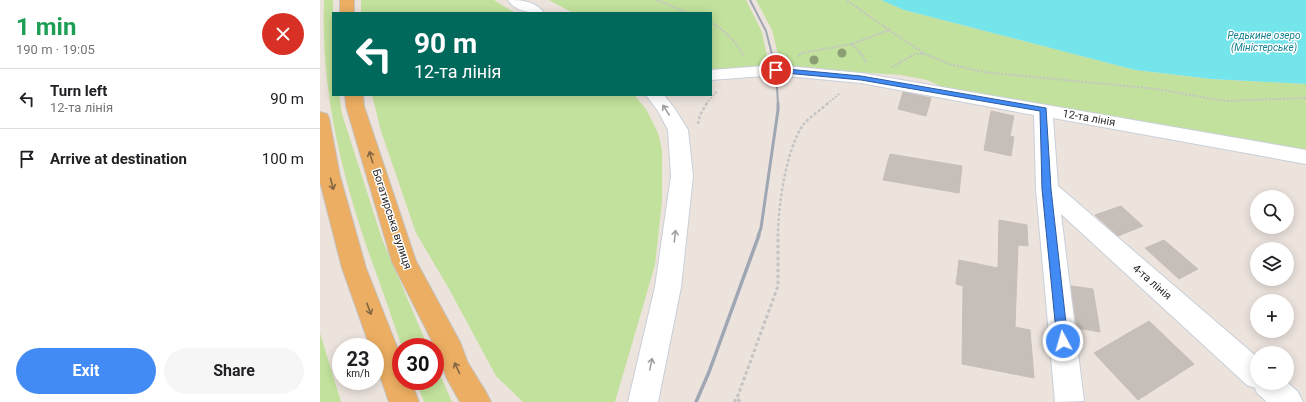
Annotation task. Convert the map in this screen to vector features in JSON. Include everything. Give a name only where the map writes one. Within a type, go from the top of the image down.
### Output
[{"type":"main road","points":[[347,0],[347,12]]},
{"type":"main road","name":"Богатирська вулиця","points":[[354,96],[404,262],[450,351],[458,370],[476,402]]},
{"type":"main road","points":[[320,118],[329,176],[354,268],[404,402]]},
{"type":"street","points":[[515,0],[535,12]]},
{"type":"street","name":"12-та лінія","points":[[712,76],[781,70],[861,78],[1306,157]]},
{"type":"street","points":[[643,402],[668,287],[682,176],[678,130],[666,109],[656,96]]},
{"type":"street","points":[[1043,110],[1047,189],[1069,401]]},
{"type":"street","name":"4-та лінія","points":[[1047,189],[1250,368]]},
{"type":"street","points":[[1275,390],[1288,402]]},
{"type":"path","points":[[657,0],[686,12]]},
{"type":"path","points":[[846,0],[925,54],[950,64],[983,72],[1157,89],[1224,101],[1306,98]]},
{"type":"path","points":[[781,70],[802,53],[852,44],[889,30]]},
{"type":"path","points":[[882,82],[891,68],[915,54],[925,54]]},
{"type":"path","points":[[734,402],[778,286],[778,214],[789,156],[803,125],[839,94],[861,78]]},
{"type":"path","points":[[736,398],[740,402]]},
{"type":"green space","points":[[324,0],[333,0],[332,96],[339,96],[342,114],[382,239],[424,338],[399,338],[367,247],[346,179],[331,108],[326,72]]},
{"type":"green space","points":[[361,0],[494,0],[513,12],[361,12]]},
{"type":"green space","points":[[549,0],[746,0],[762,32],[769,66],[712,70],[712,12],[571,12]]},
{"type":"green space","points":[[756,0],[881,0],[904,10],[1135,70],[1211,79],[1306,84],[1306,152],[952,91],[927,80],[901,75],[781,67],[772,30]]},
{"type":"green space","points":[[372,96],[635,96],[646,109],[658,133],[662,150],[662,201],[655,265],[615,402],[523,402],[496,376],[448,287],[416,233],[381,131]]},
{"type":"green space","points":[[320,333],[332,372],[332,390],[337,390],[341,402],[320,402]]},
{"type":"green space","points":[[444,384],[452,402],[424,402],[419,390],[444,390]]},
{"type":"water","name":"Редькине озеро (Міністерське)","points":[[881,0],[1306,0],[1306,84],[1211,79],[1135,70],[904,10]]},
{"type":"building","points":[[903,92],[931,98],[926,116],[898,109]]},
{"type":"building","points":[[991,111],[1014,116],[1010,136],[1014,137],[1011,156],[984,150]]},
{"type":"building","points":[[890,154],[962,166],[959,193],[883,180]]},
{"type":"building","points":[[1121,206],[1143,226],[1118,236],[1095,215]]},
{"type":"building","points":[[999,220],[1027,225],[1028,246],[1018,245],[1015,327],[1030,330],[1034,378],[962,364],[963,286],[956,284],[959,260],[998,268]]},
{"type":"building","points":[[1164,240],[1198,269],[1179,279],[1145,248]]},
{"type":"building","points":[[1071,286],[1093,289],[1100,332],[1077,328]]},
{"type":"building","points":[[1149,321],[1194,364],[1138,400],[1094,353]]},
{"type":"railway","points":[[750,0],[766,31],[776,70],[778,104]]},
{"type":"railway","points":[[758,236],[761,228],[778,104]]},
{"type":"railway","points":[[696,402],[709,372],[759,235]]},
{"type":"route","points":[[776,70],[861,78],[1043,110],[1047,189],[1063,341]]}]
